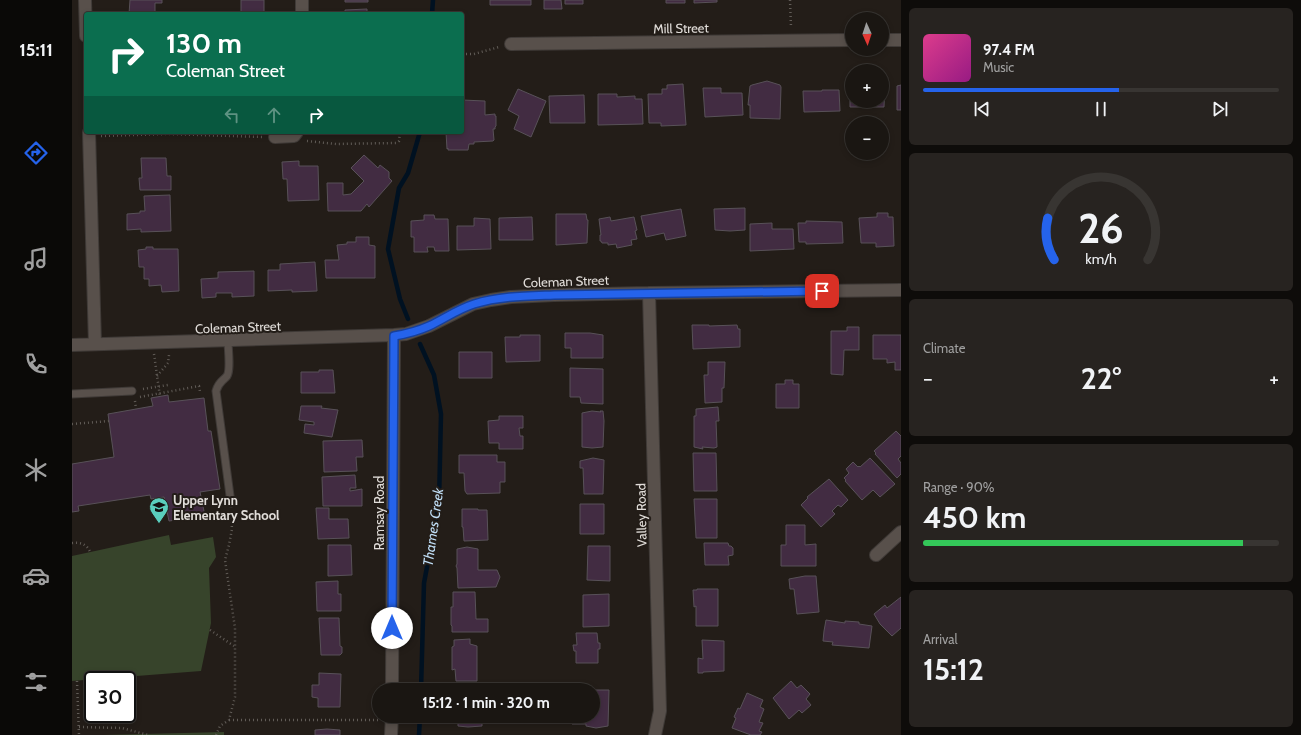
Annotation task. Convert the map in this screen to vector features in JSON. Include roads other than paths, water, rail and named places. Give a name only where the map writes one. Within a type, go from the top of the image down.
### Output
[{"type":"street","points":[[85,0],[85,12]]},
{"type":"street","points":[[302,0],[302,12]]},
{"type":"street","name":"Mill Street","points":[[511,44],[845,40]]},
{"type":"street","points":[[889,40],[901,40]]},
{"type":"street","points":[[89,134],[95,344]]},
{"type":"street","points":[[275,137],[296,134]]},
{"type":"street","name":"Coleman Street","points":[[72,345],[154,344],[394,336],[429,326],[473,304],[511,297],[649,293],[901,290]]},
{"type":"street","name":"Valley Road","points":[[649,293],[660,711],[655,735]]},
{"type":"street","name":"Ramsay Road","points":[[392,683],[394,336]]},
{"type":"street","points":[[876,555],[901,532]]},
{"type":"street","points":[[391,735],[392,723]]},
{"type":"lane","points":[[228,341],[229,372],[227,377],[218,385],[216,391],[231,503]]},
{"type":"lane","points":[[72,394],[132,391]]},
{"type":"waterway","name":"Thames Creek","points":[[432,12],[433,0]]},
{"type":"waterway","name":"Thames Creek","points":[[408,319],[400,299],[388,249],[399,188],[408,173],[419,134]]},
{"type":"waterway","name":"Thames Creek","points":[[420,344],[434,375],[441,414],[439,503],[424,583],[421,683]]},
{"type":"waterway","name":"Thames Creek","points":[[419,735],[420,723]]},
{"type":"place","name":"Upper Lynn Elementary School","points":[[159,524]]}]
